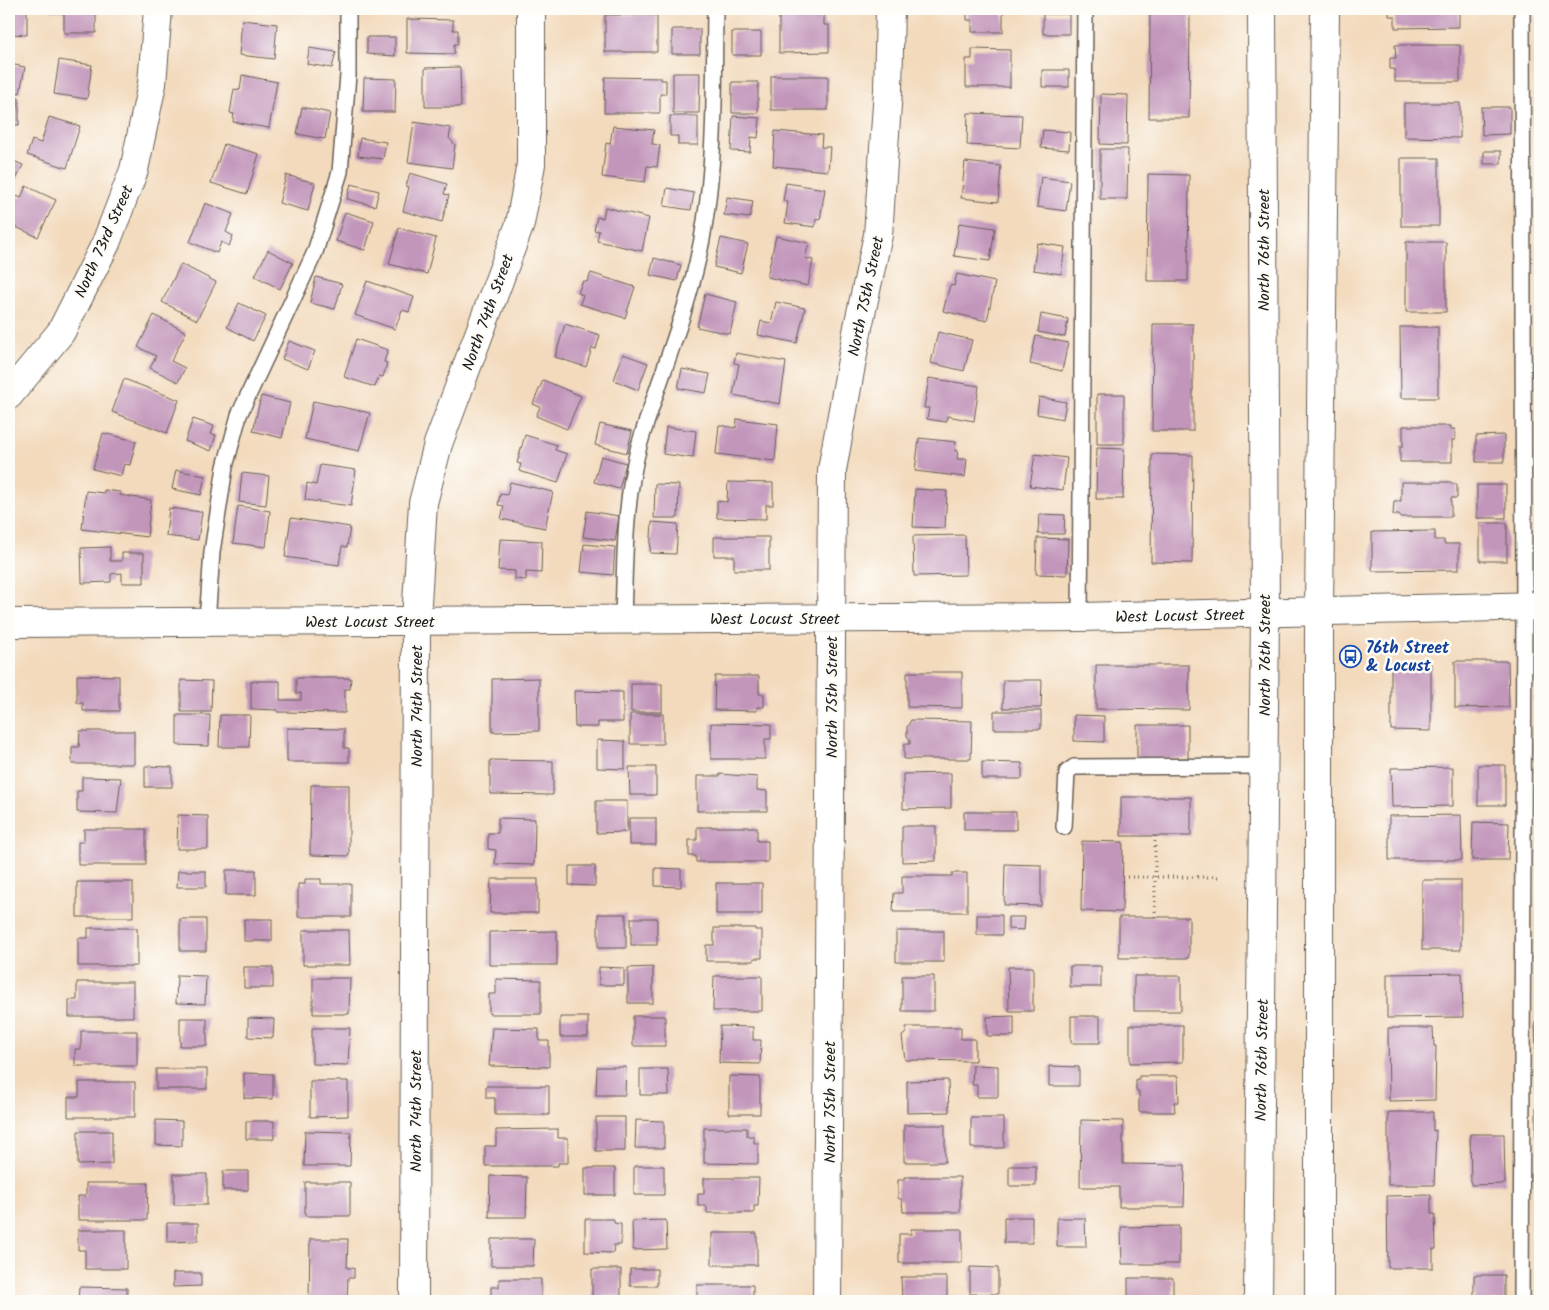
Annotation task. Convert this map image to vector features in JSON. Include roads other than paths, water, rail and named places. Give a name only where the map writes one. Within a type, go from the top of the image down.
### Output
[{"type":"street","name":"North 73rd Street","points":[[9,394],[61,332],[106,243],[134,170],[152,84],[158,9]]},
{"type":"street","name":"North 74th Street","points":[[414,1301],[416,620],[423,503],[438,444],[520,224],[531,164],[531,9]]},
{"type":"street","name":"North 75th Street","points":[[828,1301],[832,470],[858,327],[878,235],[888,90],[890,9]]},
{"type":"street","name":"North 76th Street","points":[[1258,1301],[1264,614],[1262,9]]},
{"type":"street","points":[[1319,1301],[1319,612],[1325,9]]},
{"type":"street","name":"West Locust Street","points":[[9,623],[1080,617],[1532,606]]},
{"type":"lane","points":[[207,622],[212,552],[223,476],[239,415],[315,252],[340,172],[348,74],[348,9]]},
{"type":"lane","points":[[623,620],[628,507],[639,448],[689,296],[705,221],[714,133],[715,9]]},
{"type":"lane","points":[[1080,617],[1084,9]]},
{"type":"lane","points":[[1521,1301],[1532,606],[1522,9]]},
{"type":"lane","points":[[1064,827],[1067,772],[1074,767],[1263,766]]},
{"type":"place","name":"76th Street & Locust","points":[[1350,656]]}]
